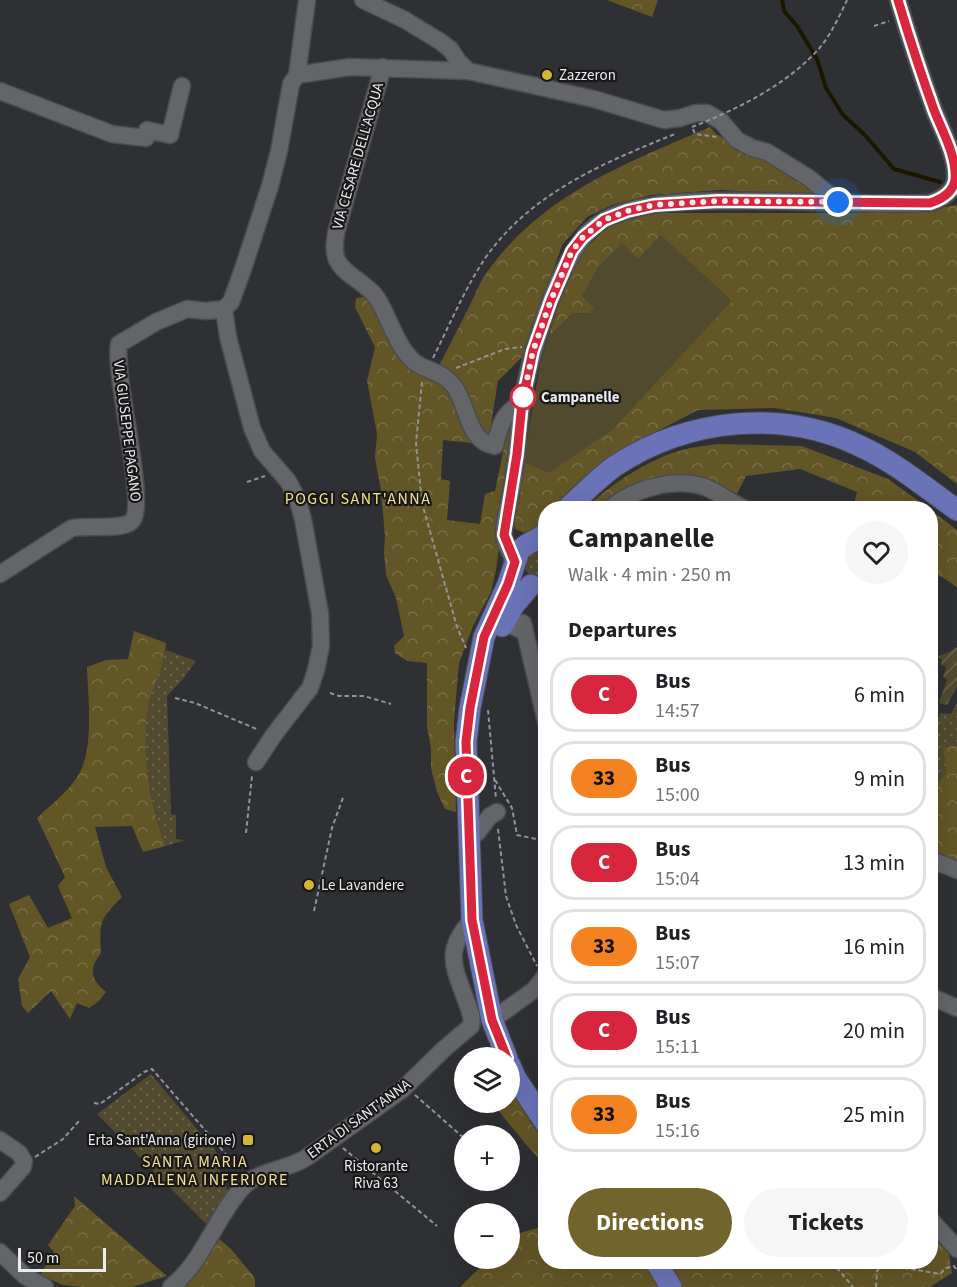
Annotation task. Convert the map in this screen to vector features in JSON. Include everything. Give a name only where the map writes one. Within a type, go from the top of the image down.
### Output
[{"type":"main road","points":[[575,501],[589,487],[627,459],[678,435],[717,426],[769,423],[812,429],[861,446],[897,467],[957,510]]},
{"type":"main road","points":[[580,501],[589,487]]},
{"type":"main road","points":[[478,708],[484,637],[508,584],[519,551],[538,541]]},
{"type":"main road","points":[[515,562],[519,576],[538,583]]},
{"type":"main road","points":[[503,1047],[492,1020],[472,920],[466,742],[509,614],[538,589]]},
{"type":"main road","points":[[520,1085],[538,1112]]},
{"type":"main road","points":[[661,1269],[671,1287]]},
{"type":"street","points":[[256,762],[310,688],[321,646],[320,613],[297,498],[288,481],[262,451],[252,428],[228,337],[224,309],[231,302],[270,186],[291,84],[297,75],[308,0]]},
{"type":"street","points":[[363,0],[441,42],[451,50],[468,71]]},
{"type":"street","points":[[538,688],[525,632],[514,625],[509,614],[499,618],[498,611],[512,581],[515,562],[504,535],[517,454],[522,403],[533,351],[572,251],[583,237],[604,220],[627,211],[654,205],[718,201],[930,203],[946,196],[955,182],[956,171],[952,151],[934,110],[898,0]]},
{"type":"street","name":"VIA CESARE DELL'ACQUA","points":[[297,75],[350,67],[468,71],[594,99],[664,120],[707,113],[721,122],[737,140],[752,148],[767,152],[809,178],[838,202]]},
{"type":"street","name":"VIA CESARE DELL'ACQUA","points":[[383,67],[336,233],[335,253],[342,268],[367,286],[377,298],[410,359],[420,366],[435,370],[453,384],[463,399],[477,436],[488,445],[495,446],[503,418],[511,408],[522,403]]},
{"type":"street","points":[[0,91],[112,134],[146,138],[147,130],[170,135],[182,86]]},
{"type":"street","name":"VIA GIUSEPPE PAGANO","points":[[0,574],[72,528],[125,525],[132,521],[135,516],[137,490],[120,389],[117,354],[119,344],[156,322],[181,311],[224,309]]},
{"type":"street","points":[[621,501],[632,494],[668,485],[686,484],[704,487],[729,501]]},
{"type":"street","points":[[508,513],[514,536],[538,540]]},
{"type":"street","points":[[468,834],[477,833],[490,816],[497,812]]},
{"type":"street","points":[[938,862],[957,870]]},
{"type":"street","name":"ERTA DI SANT'ANNA","points":[[171,1287],[192,1265],[229,1205],[244,1186],[258,1176],[296,1164],[332,1139],[405,1086],[471,1026],[471,1015],[455,971],[453,958],[457,940],[472,920]]},
{"type":"street","points":[[492,1020],[538,985]]},
{"type":"street","points":[[938,1000],[957,1008]]},
{"type":"street","points":[[0,1140],[19,1153],[24,1161],[22,1167],[0,1193]]},
{"type":"street","points":[[938,1228],[957,1249]]},
{"type":"street","points":[[0,1252],[25,1276],[45,1287]]},
{"type":"path","points":[[737,140],[728,141],[695,134],[692,127],[754,98],[797,68],[822,45],[847,0]]},
{"type":"path","points":[[874,26],[886,22]]},
{"type":"path","points":[[466,649],[457,627],[422,503],[416,443],[421,391],[435,370],[461,300],[486,257],[513,227],[562,187],[585,173],[681,131]]},
{"type":"path","points":[[435,370],[505,349],[521,347],[533,351]]},
{"type":"path","points":[[247,482],[262,478],[272,464]]},
{"type":"path","points":[[330,693],[339,696],[363,696],[392,704]]},
{"type":"path","points":[[175,698],[195,703],[273,736]]},
{"type":"path","points":[[478,708],[497,812],[506,896],[516,925],[538,964]]},
{"type":"path","points":[[246,833],[250,787],[256,762]]},
{"type":"path","points":[[314,910],[332,828],[344,795]]},
{"type":"path","points":[[517,835],[538,839]]},
{"type":"path","points":[[94,1103],[100,1104],[144,1072],[152,1069],[231,1160]]},
{"type":"path","points":[[405,1086],[454,1129]]},
{"type":"path","points":[[24,1161],[54,1146],[79,1121]]},
{"type":"path","points":[[332,1139],[436,1226]]},
{"type":"path","points":[[911,1269],[940,1274],[945,1268],[954,1266],[957,1270]]},
{"type":"path","points":[[838,1269],[853,1287]]},
{"type":"path","points":[[876,1287],[879,1269]]},
{"type":"shaded area","points":[[661,235],[732,301],[612,430],[549,473],[523,462],[540,365],[548,338],[573,313],[589,314],[594,308],[582,296],[598,267],[622,243],[638,259]]},
{"type":"shaded area","points":[[535,549],[538,550],[538,577],[530,576],[523,567],[524,557]]},
{"type":"shaded area","points":[[957,647],[957,687],[947,705],[939,703],[947,679],[943,677],[946,667],[941,665],[942,659],[938,656]]},
{"type":"shaded area","points":[[166,650],[196,661],[167,696],[171,814],[176,815],[176,839],[185,840],[166,846],[152,798],[146,762],[145,728],[153,689]]},
{"type":"shaded area","points":[[957,703],[957,745],[945,748],[946,773],[938,782],[938,718],[940,713],[951,714]]},
{"type":"shaded area","points":[[151,1074],[221,1158],[220,1172],[229,1192],[207,1225],[97,1114]]},
{"type":"green space","points":[[607,0],[658,0],[652,17]]},
{"type":"green space","points":[[710,127],[716,134],[766,160],[823,195],[720,190],[651,195],[612,205],[587,217],[562,245],[524,355],[498,381],[489,437],[483,432],[439,366],[487,272],[509,245],[534,221],[560,201],[617,168]]},
{"type":"green space","points":[[957,205],[957,484],[915,452],[836,418],[775,408],[698,410],[625,448],[576,484],[563,501],[538,501],[538,531],[525,533],[515,529],[513,518],[523,462],[661,235],[592,314],[573,313],[548,338],[561,298],[580,255],[607,227],[650,213],[907,213]]},
{"type":"green space","points":[[368,297],[402,357],[455,394],[472,443],[443,440],[441,479],[450,481],[447,520],[480,524],[485,494],[495,491],[508,428],[515,428],[491,592],[473,626],[459,663],[454,721],[456,812],[445,809],[437,792],[431,768],[431,749],[427,726],[427,663],[407,661],[395,653],[394,646],[404,636],[396,598],[386,575],[381,491],[375,458],[377,434],[367,381],[375,347],[355,307],[356,298]]},
{"type":"green space","points":[[717,444],[802,446],[888,479],[918,501],[855,501],[857,492],[800,469],[746,476],[736,496],[714,484],[616,496],[609,501],[595,501],[617,482],[642,467],[668,455]]},
{"type":"green space","points":[[938,516],[957,530],[957,587],[938,576]]},
{"type":"green space","points":[[134,631],[166,643],[147,714],[145,747],[152,798],[166,846],[143,852],[132,826],[95,827],[106,867],[122,897],[102,921],[101,953],[93,969],[94,978],[106,992],[89,1008],[77,1003],[70,1019],[51,991],[28,1013],[22,1006],[18,979],[30,957],[9,904],[29,895],[48,928],[72,918],[58,886],[65,877],[37,818],[70,787],[83,765],[89,730],[87,667],[106,660],[128,659]]},
{"type":"green space","points":[[957,745],[957,861],[938,853],[938,782],[946,773],[944,748]]},
{"type":"green space","points":[[520,1104],[538,1132],[538,1158],[520,1137],[520,1125],[510,1125],[500,1113],[520,1113]]},
{"type":"green space","points":[[74,1196],[167,1276],[132,1287],[82,1287],[63,1285],[40,1275],[54,1252],[48,1245],[75,1206]]},
{"type":"green space","points":[[538,1228],[538,1269],[648,1269],[660,1287],[460,1287],[479,1269],[520,1269],[520,1233]]},
{"type":"green space","points":[[217,1237],[231,1249],[255,1278],[255,1287],[181,1287]]},
{"type":"green space","points":[[938,1237],[948,1248],[952,1273],[930,1287],[683,1287],[672,1269],[938,1269]]},
{"type":"waterway","points":[[782,0],[784,11],[797,26],[817,59],[826,88],[843,115],[864,134],[894,169],[940,182]]},
{"type":"bus line","name":"C","points":[[503,1047],[492,1020],[472,920],[466,742],[470,708],[484,637],[508,584],[515,562],[504,535],[517,454],[522,403],[533,351],[551,300],[572,251],[594,227],[615,214],[654,205],[718,201],[930,203],[946,196],[952,190],[955,182],[956,171],[952,151],[934,110],[898,0]]},
{"type":"place","name":"Zazzeron","points":[[547,75]]},
{"type":"place","name":"Campanelle","points":[[523,397]]},
{"type":"place","name":"Le Lavandere","points":[[309,885]]},
{"type":"place","name":"Erta Sant'Anna (girione)","points":[[248,1140]]},
{"type":"place","name":"Ristorante Riva 63","points":[[376,1148]]},
{"type":"district","name":"POGGI SANT'ANNA","points":[[358,499]]},
{"type":"district","name":"SANTA MARIA MADDALENA INFERIORE","points":[[195,1171]]},
{"type":"route","points":[[523,397],[522,403],[533,351],[572,251],[583,237],[604,220],[615,214],[654,205],[718,201],[838,202]]}]
